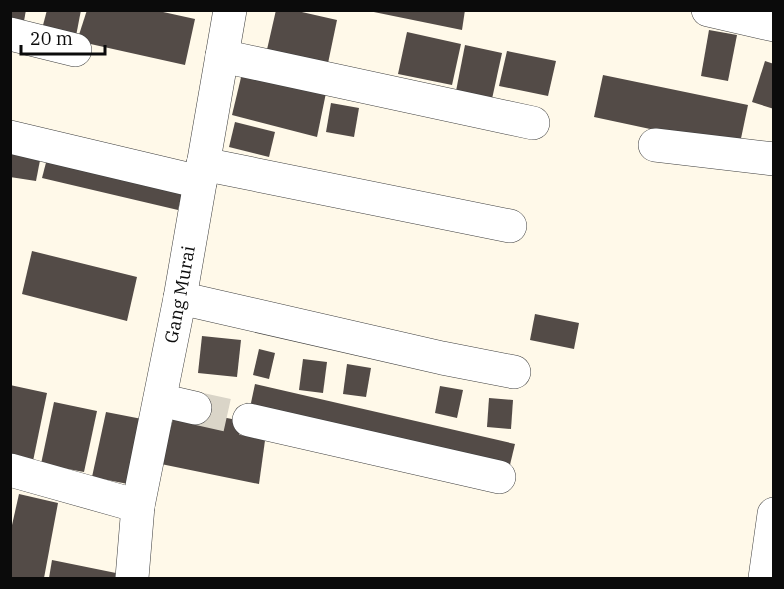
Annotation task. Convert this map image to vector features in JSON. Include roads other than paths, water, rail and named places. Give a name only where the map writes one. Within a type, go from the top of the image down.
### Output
[{"type":"street","name":"Gang Murai","points":[[132,579],[138,506],[180,298],[230,10]]},
{"type":"street","points":[[708,10],[774,25]]},
{"type":"street","points":[[10,34],[75,50]]},
{"type":"street","points":[[222,56],[533,123]]},
{"type":"street","points":[[10,137],[510,226]]},
{"type":"street","points":[[655,145],[774,159]]},
{"type":"street","points":[[180,298],[442,358],[514,372]]},
{"type":"street","points":[[160,400],[195,408]]},
{"type":"street","points":[[249,420],[499,477]]},
{"type":"street","points":[[10,470],[138,506]]},
{"type":"street","points":[[765,579],[774,514]]},
{"type":"tunnel","points":[[195,408],[249,420]]}]
